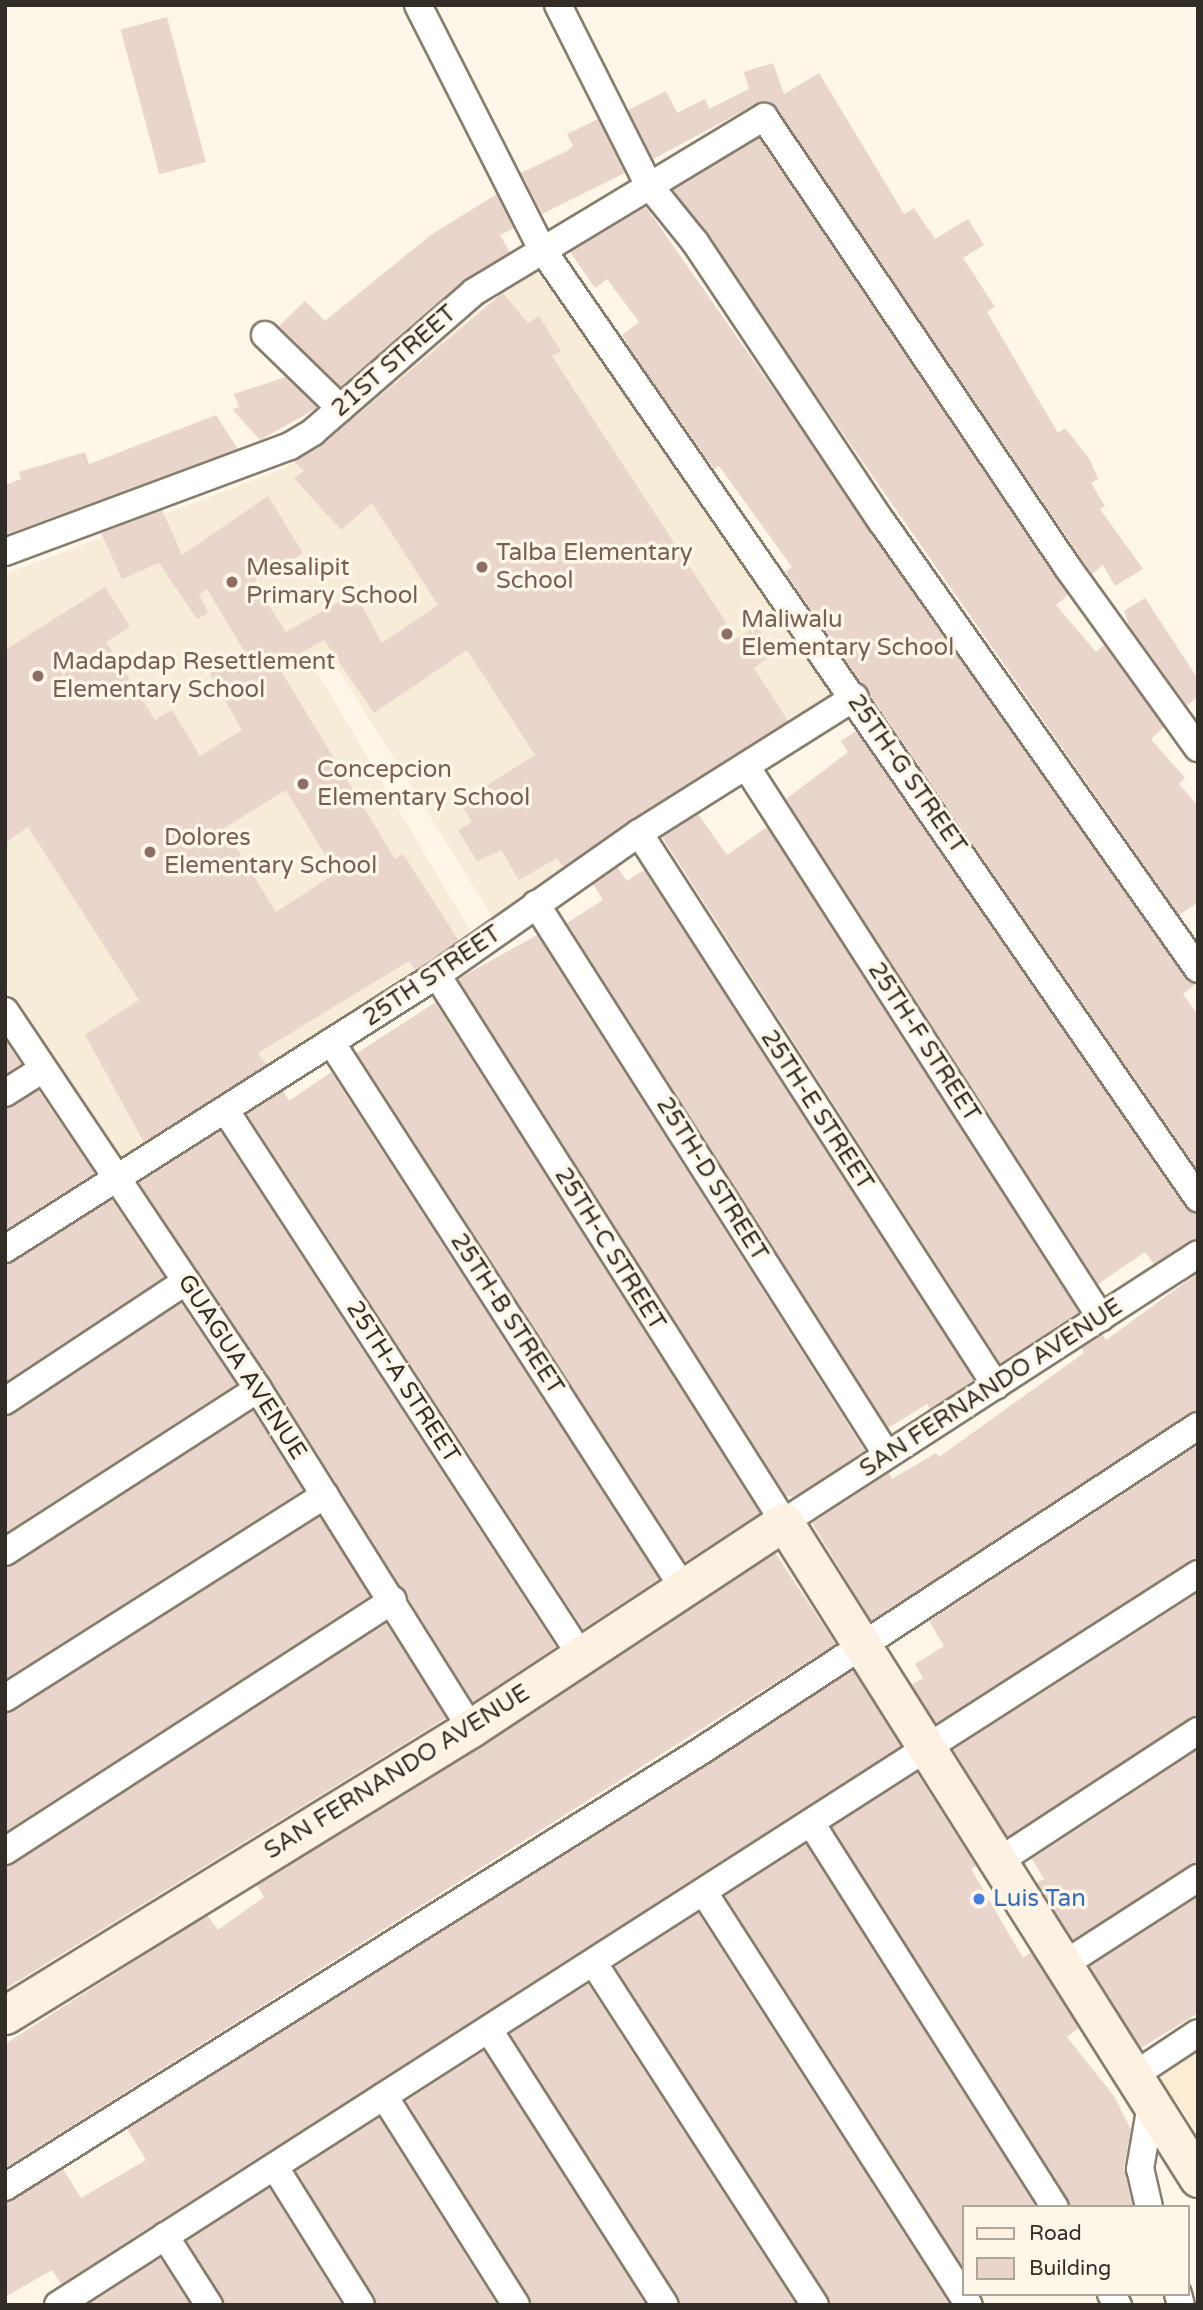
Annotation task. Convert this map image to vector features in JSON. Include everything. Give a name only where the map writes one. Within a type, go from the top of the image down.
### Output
[{"type":"main road","name":"SAN FERNANDO AVENUE","points":[[5,2015],[471,1728],[682,1586],[784,1522]]},
{"type":"main road","points":[[784,1522],[996,1863],[1144,2086],[1198,2178]]},
{"type":"street","name":"25TH-G STREET","points":[[418,5],[542,249],[722,505],[778,595],[855,697],[1198,1198]]},
{"type":"street","points":[[558,5],[648,184],[695,242],[882,522],[1198,969]]},
{"type":"street","name":"21ST STREET","points":[[5,552],[290,446],[340,408],[474,292],[757,117],[770,119],[1068,568],[1198,748]]},
{"type":"street","points":[[265,335],[340,408]]},
{"type":"street","name":"25TH STREET","points":[[5,1249],[437,975],[639,833],[855,697]]},
{"type":"street","name":"25TH-F STREET","points":[[746,766],[1101,1318]]},
{"type":"street","name":"25TH-E STREET","points":[[639,833],[996,1386]]},
{"type":"street","name":"25TH-D STREET","points":[[536,904],[887,1455]]},
{"type":"street","name":"25TH-C STREET","points":[[437,975],[784,1522]]},
{"type":"street","name":"GUAGUA AVENUE","points":[[5,1011],[258,1389],[471,1728]]},
{"type":"street","name":"25TH-B STREET","points":[[331,1042],[682,1586]]},
{"type":"street","points":[[5,1093],[43,1069]]},
{"type":"street","name":"25TH-A STREET","points":[[226,1111],[580,1654]]},
{"type":"street","name":"SAN FERNANDO AVENUE","points":[[784,1522],[1198,1254]]},
{"type":"street","points":[[5,1401],[186,1281]]},
{"type":"street","points":[[5,1552],[258,1389]]},
{"type":"street","points":[[5,2187],[862,1644],[1198,1426]]},
{"type":"street","points":[[5,1698],[324,1495]]},
{"type":"street","points":[[63,2304],[165,2236],[276,2169],[384,2096],[595,1965],[1198,1574]]},
{"type":"street","points":[[5,1852],[393,1601]]},
{"type":"street","points":[[996,1863],[1198,1731]]},
{"type":"street","points":[[811,1824],[1054,2205]]},
{"type":"street","points":[[1063,1965],[1198,1878]]},
{"type":"street","points":[[705,1894],[962,2294]]},
{"type":"street","points":[[595,1965],[815,2305]]},
{"type":"street","points":[[489,2030],[665,2305]]},
{"type":"street","points":[[1149,2205],[1140,2169],[1144,2086],[1198,2033]]},
{"type":"street","points":[[384,2096],[516,2305]]},
{"type":"street","points":[[276,2169],[362,2305]]},
{"type":"street","points":[[165,2236],[209,2305]]},
{"type":"shaded area","points":[[534,267],[839,701],[497,924],[331,658],[314,667],[478,944],[124,1167],[5,986],[5,574],[283,469]]},
{"type":"shaded area","points":[[1198,2049],[1198,2133],[1158,2076]]},
{"type":"building","points":[[167,17],[206,162],[159,174],[121,29]]},
{"type":"building","points":[[773,63],[784,94],[819,73],[904,214],[914,208],[935,239],[968,219],[984,245],[963,258],[995,307],[987,312],[1058,433],[1065,428],[1090,460],[1098,479],[1091,483],[1105,506],[1100,509],[1143,569],[1115,586],[1103,565],[1092,574],[772,103],[756,104],[653,159],[628,110],[666,91],[677,113],[705,99],[709,109],[749,89],[744,72]]},
{"type":"building","points":[[598,119],[625,173],[542,214],[521,173],[567,151],[573,146],[567,134]]},
{"type":"building","points":[[759,138],[1068,595],[1056,605],[1096,652],[1104,645],[1164,727],[1151,739],[1185,778],[1179,784],[1198,806],[1198,902],[1179,915],[673,190]]},
{"type":"building","points":[[497,194],[514,228],[500,235],[510,252],[464,280],[341,387],[279,326],[305,301],[325,321],[432,234]]},
{"type":"building","points":[[646,207],[1185,978],[1196,984],[1183,994],[1198,1015],[1198,1170],[785,572],[792,567],[719,466],[714,469],[630,349],[622,335],[639,322],[607,279],[595,288],[570,252]]},
{"type":"building","points":[[503,293],[528,323],[539,316],[561,351],[552,356],[737,639],[756,626],[775,653],[754,668],[788,721],[563,867],[557,858],[519,880],[501,850],[477,861],[458,830],[472,822],[460,802],[535,755],[467,650],[374,713],[324,640],[278,666],[395,859],[403,854],[459,941],[415,970],[409,961],[258,1053],[266,1065],[144,1142],[85,1035],[139,1000],[28,827],[5,843],[5,650],[105,587],[130,627],[106,642],[155,720],[172,710],[200,756],[242,730],[210,674],[246,654],[207,589],[199,594],[208,613],[197,619],[159,563],[122,579],[101,533],[162,510],[182,555],[268,496],[303,553],[254,583],[286,632],[355,593],[382,643],[438,605],[372,503],[341,530],[294,478],[304,471],[294,461],[323,444]],"holes":[[[286,790],[336,873],[276,912],[224,828]]]},
{"type":"building","points":[[286,377],[317,408],[260,440],[232,409],[239,407],[234,394]]},
{"type":"building","points":[[216,415],[238,449],[5,535],[5,485],[21,479],[19,472],[85,452],[89,464]]},
{"type":"building","points":[[1145,598],[1198,679],[1198,696],[1187,706],[1129,625],[1124,611]]},
{"type":"building","points":[[856,731],[1185,1207],[1198,1214],[1198,1238],[1154,1264],[1145,1252],[1098,1284],[786,799],[848,752],[841,741]]},
{"type":"building","points":[[698,814],[727,855],[767,827],[1079,1312],[1000,1363],[662,837]]},
{"type":"building","points":[[617,867],[627,881],[644,870],[974,1380],[930,1409],[927,1404],[888,1428],[567,923],[603,900],[593,884]]},
{"type":"building","points":[[537,935],[865,1451],[794,1497],[786,1496],[458,979]]},
{"type":"building","points":[[435,1002],[760,1513],[685,1562],[357,1053]]},
{"type":"building","points":[[5,1040],[21,1064],[5,1074]]},
{"type":"building","points":[[331,1072],[659,1579],[583,1629],[247,1114],[283,1091],[289,1101]]},
{"type":"building","points":[[38,1090],[95,1173],[5,1230],[5,1109]]},
{"type":"building","points":[[220,1131],[556,1647],[473,1702],[271,1380],[139,1183]]},
{"type":"building","points":[[112,1200],[164,1277],[5,1382],[5,1265]]},
{"type":"building","points":[[1198,1273],[1198,1410],[871,1621],[812,1523],[889,1473],[892,1479],[936,1453],[939,1457],[1084,1353],[1082,1348],[1103,1335],[1106,1340]]},
{"type":"building","points":[[181,1303],[236,1384],[5,1533],[5,1417]]},
{"type":"building","points":[[253,1411],[303,1490],[5,1679],[5,1568]]},
{"type":"building","points":[[1198,1445],[1198,1558],[936,1723],[911,1685],[923,1678],[915,1664],[944,1646],[929,1621]]},
{"type":"building","points":[[320,1517],[370,1596],[5,1832],[5,1714]]},
{"type":"building","points":[[775,1553],[836,1644],[5,2168],[5,2044],[207,1915],[218,1930],[264,1897],[257,1885],[482,1746]]},
{"type":"building","points":[[1198,1593],[1198,1715],[1007,1837],[953,1750]]},
{"type":"building","points":[[386,1623],[446,1718],[5,1989],[5,1867]]},
{"type":"building","points":[[853,1670],[901,1746],[61,2284],[52,2270],[5,2297],[5,2203],[63,2169],[81,2198],[146,2160],[127,2129]]},
{"type":"building","points":[[1198,1750],[1198,1862],[1073,1940],[1037,1883],[1044,1879],[1032,1859]]},
{"type":"building","points":[[917,1773],[976,1866],[971,1869],[1023,1958],[1031,1952],[1079,2028],[1067,2037],[1114,2096],[1131,2130],[1124,2167],[1133,2205],[1070,2205],[832,1827]]},
{"type":"building","points":[[806,1844],[1035,2205],[962,2205],[962,2265],[725,1896]]},
{"type":"building","points":[[1198,1897],[1198,2013],[1141,2048],[1089,1967]]},
{"type":"building","points":[[698,1913],[950,2305],[831,2305],[615,1967]]},
{"type":"building","points":[[588,1984],[796,2305],[681,2305],[510,2034]]},
{"type":"building","points":[[484,2051],[646,2305],[532,2305],[406,2101]]},
{"type":"building","points":[[379,2118],[497,2305],[377,2305],[296,2171]]},
{"type":"building","points":[[269,2188],[342,2305],[225,2305],[187,2241]]},
{"type":"building","points":[[160,2258],[190,2305],[88,2305]]},
{"type":"place","name":"Talba Elementary School","points":[[482,567]]},
{"type":"place","name":"Mesalipit Primary School","points":[[232,582]]},
{"type":"place","name":"Maliwalu Elementary School","points":[[727,634]]},
{"type":"place","name":"Madapdap Resettlement Elementary School","points":[[38,676]]},
{"type":"place","name":"Concepcion Elementary School","points":[[303,784]]},
{"type":"place","name":"Dolores Elementary School","points":[[150,852]]},
{"type":"place","name":"Luis Tan","points":[[979,1899]]}]
